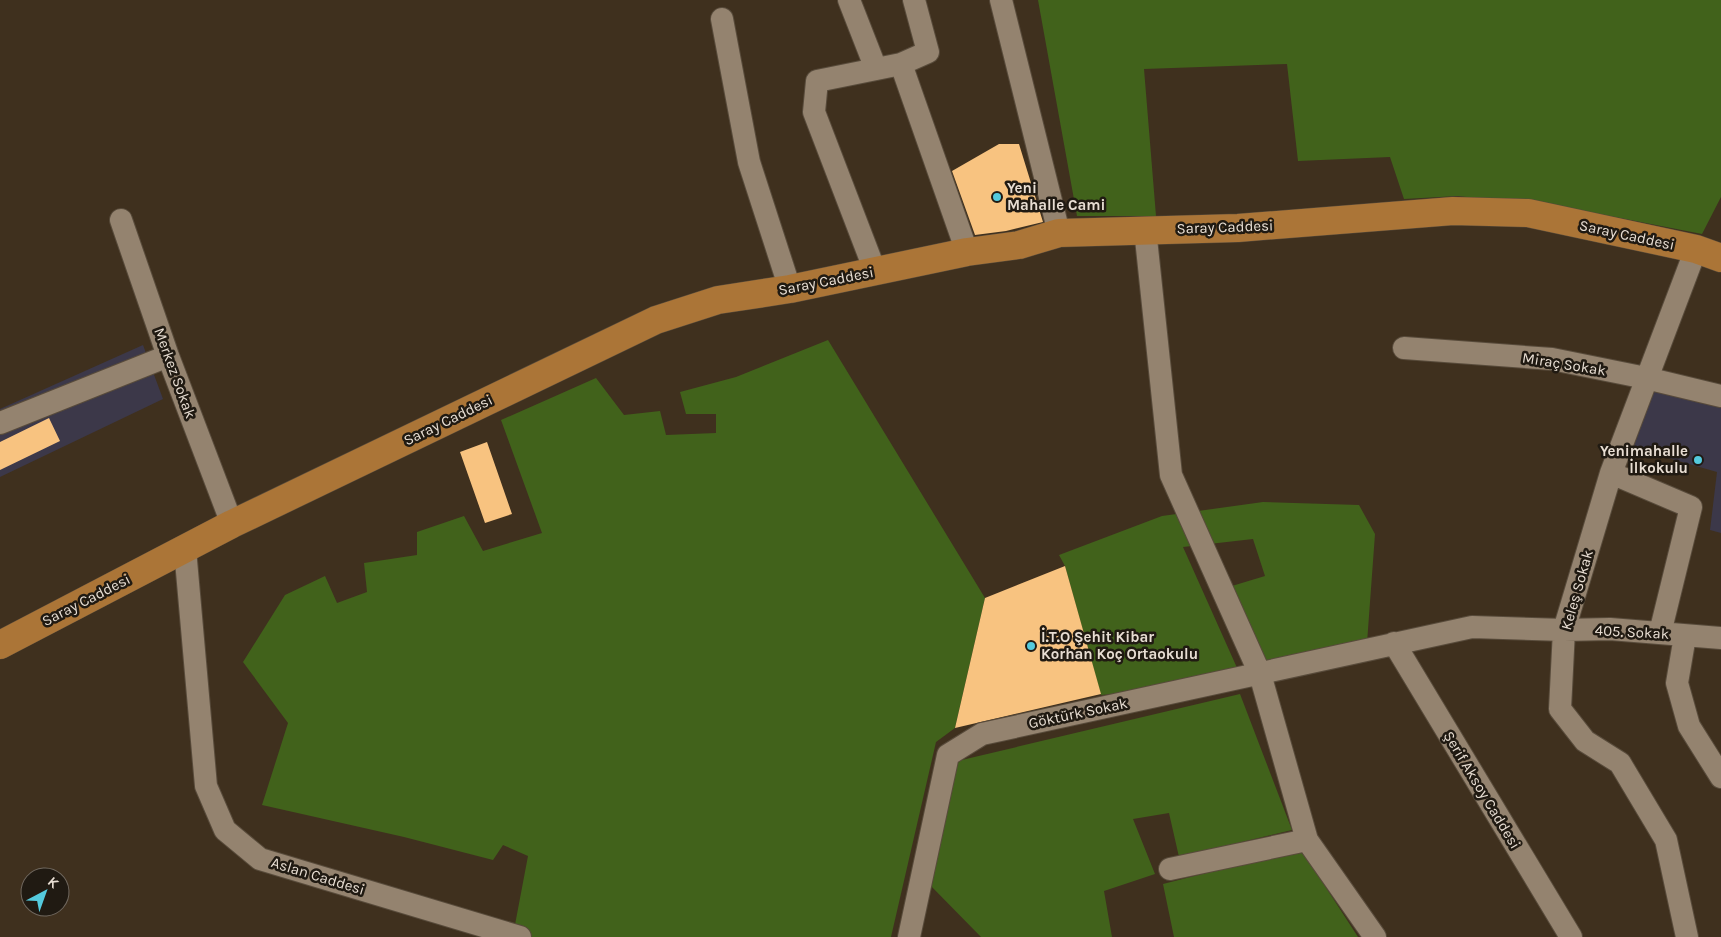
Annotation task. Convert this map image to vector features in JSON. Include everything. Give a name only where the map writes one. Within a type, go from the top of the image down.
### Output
[{"type":"main road","name":"Saray Caddesi","points":[[0,644],[232,524],[656,320],[718,300],[790,289],[967,252],[1019,245],[1059,233],[1145,229],[1238,228],[1453,211],[1528,213],[1714,254]]},
{"type":"street","points":[[849,0],[876,69]]},
{"type":"street","points":[[876,271],[814,112],[817,81],[901,64],[928,52],[914,0]]},
{"type":"street","points":[[1002,0],[1059,233]]},
{"type":"street","points":[[722,19],[749,162],[790,289]]},
{"type":"street","points":[[901,64],[967,252]]},
{"type":"street","name":"Merkez Sokak","points":[[121,220],[168,356],[232,524]]},
{"type":"street","points":[[1145,229],[1171,475],[1260,674],[1307,840],[1375,937]]},
{"type":"street","name":"Keleş Sokak","points":[[1687,937],[1666,840],[1620,763],[1585,741],[1560,709],[1564,630],[1611,473],[1646,378],[1714,254]]},
{"type":"street","name":"Miraç Sokak","points":[[1404,348],[1552,359],[1646,378],[1721,396]]},
{"type":"street","points":[[0,422],[168,356]]},
{"type":"street","points":[[1611,473],[1691,507],[1660,633]]},
{"type":"street","name":"Aslan Caddesi","points":[[186,549],[206,786],[225,830],[260,858],[520,937]]},
{"type":"street","name":"405. Sokak","points":[[1394,643],[1472,627],[1564,630],[1610,629],[1721,638]]},
{"type":"street","points":[[1685,636],[1678,683],[1680,692],[1689,726],[1721,777]]},
{"type":"street","name":"Göktürk Sokak","points":[[909,937],[948,755],[982,734],[1394,643]]},
{"type":"street","name":"Şerif Aksoy Caddesi","points":[[1394,643],[1571,937]]},
{"type":"street","points":[[1170,870],[1307,840]]},
{"type":"shaded area","points":[[143,345],[163,399],[0,477],[0,409]]},
{"type":"shaded area","name":"Yenimahalle İlkokulu","points":[[1655,387],[1721,403],[1721,533],[1710,530],[1717,472],[1633,448]]},
{"type":"green space","points":[[1038,0],[1721,0],[1721,197],[1702,234],[1584,211],[1458,196],[1404,199],[1390,157],[1298,161],[1287,64],[1144,69],[1156,216],[1077,216]]},
{"type":"green space","points":[[828,340],[985,598],[955,728],[936,742],[891,937],[532,937],[514,930],[528,856],[503,845],[493,860],[404,837],[262,805],[288,723],[243,662],[285,595],[325,576],[337,603],[367,592],[364,563],[417,555],[417,532],[464,516],[483,551],[542,533],[501,420],[596,378],[624,415],[660,411],[666,435],[716,433],[716,414],[686,414],[680,392],[736,377]]},
{"type":"green space","points":[[1263,502],[1359,505],[1375,534],[1367,643],[1255,664],[1222,589],[1265,576],[1253,539],[1183,547],[1238,670],[1141,692],[1101,695],[1065,566],[1059,555],[1162,516]]},
{"type":"green space","points":[[1240,694],[1292,830],[1179,857],[1169,813],[1133,819],[1155,874],[1104,891],[1112,937],[981,937],[929,884],[949,763]]},
{"type":"green space","points":[[1301,849],[1358,937],[1174,937],[1163,884]]},
{"type":"building","name":"Yeni Mahalle Cami","points":[[999,144],[1019,144],[1043,222],[1006,231],[975,235],[952,171]]},
{"type":"building","points":[[49,418],[60,441],[0,470],[0,442]]},
{"type":"building","points":[[487,442],[512,514],[485,523],[460,452]]},
{"type":"building","name":"İ.T.O Şehit Kibar Korhan Koç Ortaokulu","points":[[1065,566],[1101,694],[955,728],[985,598]]},
{"type":"place","name":"Yeni Mahalle Cami","points":[[997,197]]},
{"type":"place","name":"Yenimahalle İlkokulu","points":[[1698,460]]},
{"type":"place","name":"İ.T.O Şehit Kibar Korhan Koç Ortaokulu","points":[[1031,646]]}]
